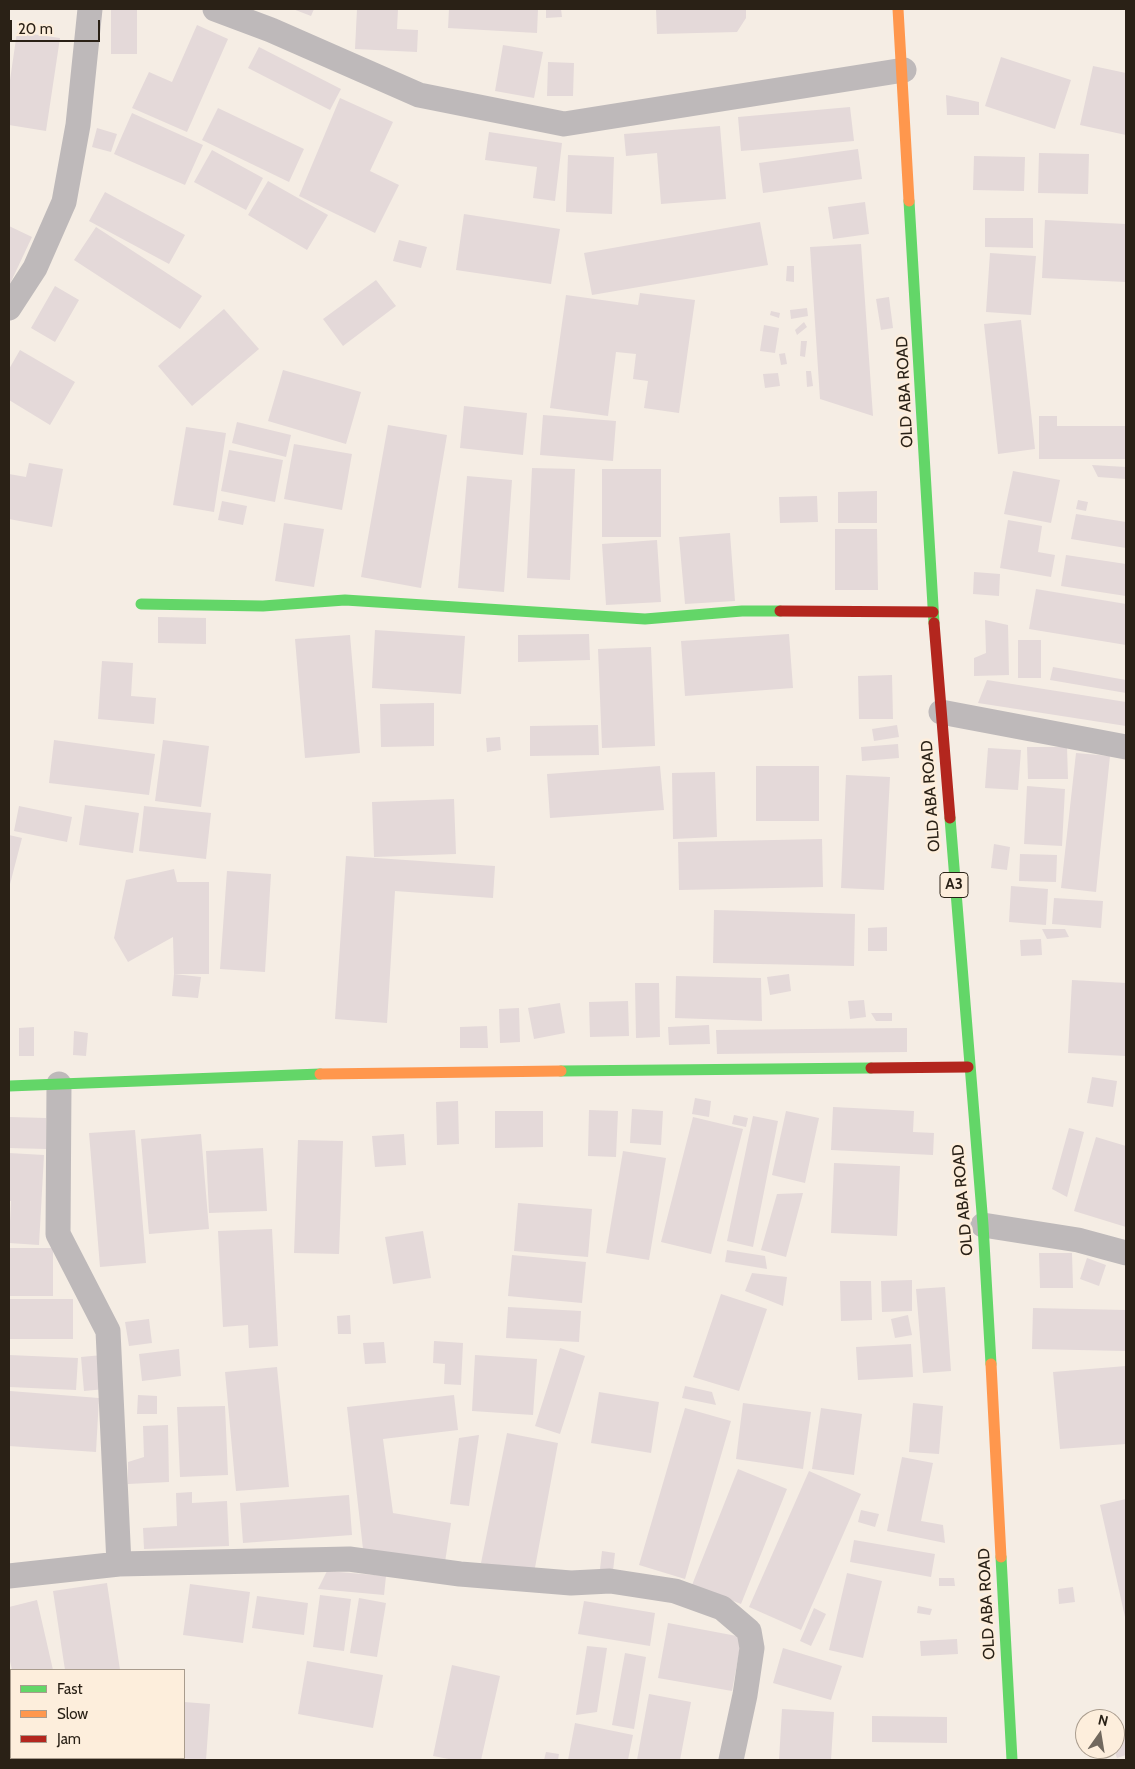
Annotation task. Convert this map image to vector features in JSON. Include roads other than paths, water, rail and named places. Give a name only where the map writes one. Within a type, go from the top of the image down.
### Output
[{"type":"main road","name":"OLD ABA ROAD","points":[[898,9],[904,70],[933,612],[982,1225],[1012,1760]]},
{"type":"main road","points":[[141,604],[263,606],[345,600],[645,619],[742,611],[933,612]]},
{"type":"main road","points":[[9,1086],[309,1074],[968,1066]]},
{"type":"street","points":[[9,308],[35,268],[64,202],[78,125],[90,9]]},
{"type":"street","points":[[215,9],[271,30],[419,94],[564,124],[904,70]]},
{"type":"street","points":[[941,712],[1126,747]]},
{"type":"street","points":[[59,1084],[58,1234],[108,1331],[119,1564]]},
{"type":"street","points":[[982,1225],[1078,1240],[1126,1252]]},
{"type":"street","points":[[9,1576],[119,1564],[349,1559],[460,1574],[571,1583],[610,1581],[675,1592],[722,1608],[749,1630],[752,1648],[746,1695],[731,1760]]}]
